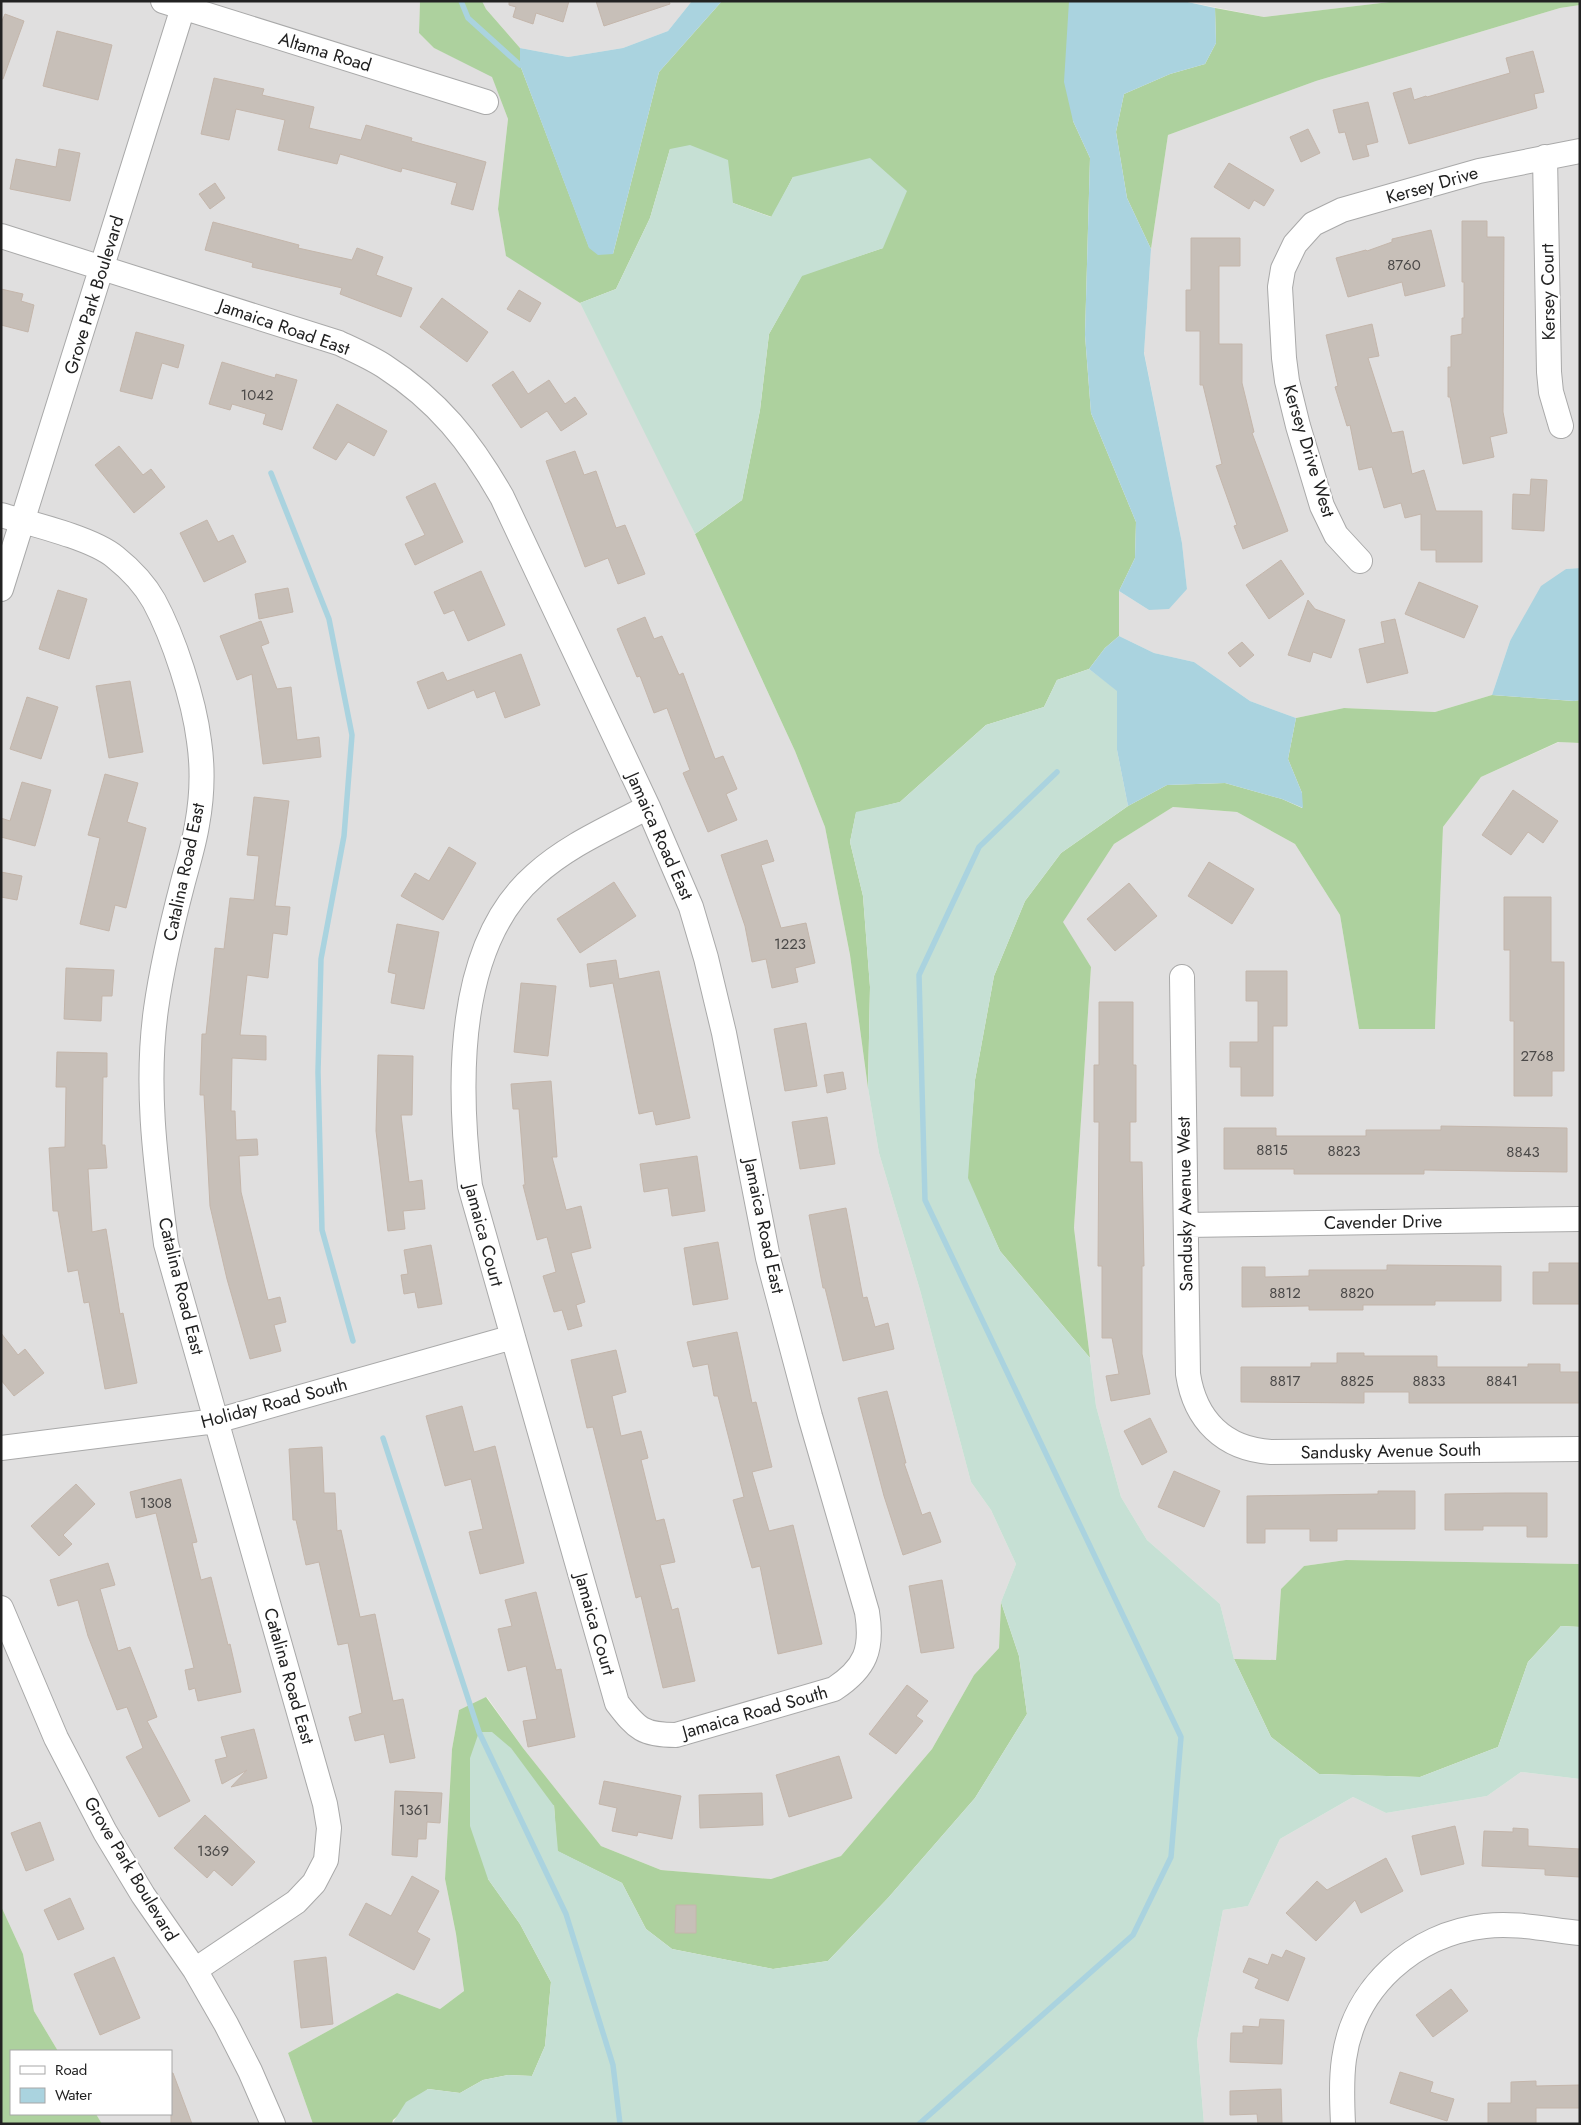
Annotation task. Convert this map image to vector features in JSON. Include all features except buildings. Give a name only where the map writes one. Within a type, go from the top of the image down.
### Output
[{"type":"street","name":"Altama Road","points":[[177,3],[486,102]]},
{"type":"street","name":"Grove Park Boulevard","points":[[1,589],[12,518],[102,267],[177,3]]},
{"type":"street","name":"Kersey Drive","points":[[1295,244],[1313,224],[1342,210],[1479,172],[1580,151]]},
{"type":"street","name":"Kersey Court","points":[[1545,157],[1549,372],[1551,392],[1561,426]]},
{"type":"street","name":"Jamaica Road East","points":[[1,236],[339,343],[383,365],[418,391],[450,420],[480,458],[502,497],[648,807],[691,908],[706,958],[724,1033],[768,1258],[810,1416],[867,1612],[870,1630],[866,1658]]},
{"type":"street","name":"Kersey Drive West","points":[[1295,244],[1283,269],[1280,287],[1283,349],[1287,381],[1298,426],[1322,506],[1336,535],[1360,561]]},
{"type":"street","name":"Catalina Road East","points":[[12,518],[84,541],[114,556],[135,576],[153,601],[173,648],[191,697],[199,741],[201,788],[197,826],[169,937],[156,1009],[151,1057],[151,1115],[166,1244],[326,1804],[329,1828],[326,1860],[314,1882],[296,1902],[195,1970]]},
{"type":"street","name":"Jamaica Court","points":[[633,1724],[617,1703],[470,1186],[463,1134],[462,1080],[466,1032],[476,979],[488,942],[506,906],[534,876],[568,848],[648,807]]},
{"type":"street","name":"Sandusky Avenue West","points":[[1182,977],[1188,1374],[1191,1392],[1197,1408],[1210,1425]]},
{"type":"street","name":"Cavender Drive","points":[[1186,1225],[1580,1219]]},
{"type":"street","name":"Holiday Road South","points":[[1,1448],[216,1421],[513,1337]]},
{"type":"street","name":"Sandusky Avenue South","points":[[1210,1425],[1227,1440],[1247,1449],[1271,1452],[1580,1449]]},
{"type":"street","name":"Grove Park Boulevard","points":[[1,1608],[56,1738],[105,1832],[143,1895],[195,1970],[230,2032],[273,2124]]},
{"type":"street","name":"Jamaica Road South","points":[[633,1724],[654,1735],[676,1735],[834,1689],[851,1678],[866,1658]]},
{"type":"street","points":[[1342,2124],[1342,2074],[1350,2034],[1362,2004],[1381,1978],[1399,1961],[1412,1951],[1440,1936],[1485,1926],[1502,1925],[1580,1933]]},
{"type":"shaded area","points":[[1,1],[420,1],[419,33],[434,48],[492,76],[508,119],[498,209],[506,255],[580,303],[682,506],[795,751],[825,827],[850,955],[879,1153],[920,1290],[971,1482],[991,1510],[1016,1564],[1001,1602],[999,1648],[974,1675],[932,1749],[841,1856],[771,1879],[661,1870],[601,1846],[523,1748],[487,1697],[459,1710],[452,1749],[445,1879],[456,1934],[464,1991],[440,2009],[397,1993],[288,2053],[313,2124],[102,2124],[97,2115],[172,2115],[172,2050],[57,2050],[34,2011],[23,1954],[1,1906]]},
{"type":"shaded area","points":[[482,1],[692,1],[668,31],[623,48],[568,57],[520,48],[486,9]]},
{"type":"shaded area","points":[[1183,1],[1398,1],[1264,17]]},
{"type":"shaded area","points":[[1580,5],[1580,568],[1566,569],[1510,641],[1492,695],[1435,712],[1344,708],[1296,718],[1250,701],[1194,662],[1154,653],[1119,636],[1119,591],[1149,610],[1187,589],[1182,543],[1144,352],[1151,249],[1168,135],[1316,81],[1560,8]]},
{"type":"shaded area","points":[[1559,742],[1580,743],[1580,1564],[1346,1560],[1304,1566],[1281,1589],[1276,1660],[1234,1659],[1220,1604],[1147,1540],[1121,1497],[1096,1406],[1074,1228],[1091,967],[1062,922],[1114,844],[1173,807],[1237,812],[1295,844],[1340,915],[1359,1029],[1435,1029],[1443,827],[1481,777]]},
{"type":"shaded area","points":[[1521,1772],[1580,1779],[1580,2124],[1204,2124],[1197,2041],[1223,1910],[1248,1906],[1280,1839],[1353,1797],[1386,1813],[1487,1796]]},
{"type":"green space","points":[[420,1],[482,1],[486,9],[520,48],[520,65],[589,247],[613,254],[659,72],[722,1],[1069,1],[1073,121],[1090,158],[1085,335],[1091,413],[1136,522],[1135,558],[1119,591],[1119,636],[1105,648],[1089,669],[1057,680],[1044,707],[986,725],[900,802],[856,813],[850,842],[863,896],[870,987],[868,1088],[850,955],[825,827],[795,751],[695,534],[742,500],[760,410],[769,334],[802,275],[883,248],[793,177],[772,217],[733,203],[670,149],[650,218],[616,289],[580,303],[506,256],[498,209],[508,119],[492,77],[434,48],[419,33]]},
{"type":"green space","points":[[1398,1],[1580,1],[1580,5],[1560,8],[1316,81],[1168,135],[1151,249],[1127,198],[1116,132],[1124,94],[1170,74],[1205,64],[1216,43],[1215,8],[1264,17]]},
{"type":"green space","points":[[690,145],[728,160],[733,203],[771,217],[793,177],[870,158],[907,191],[883,248],[802,276],[769,334],[760,410],[742,500],[695,534],[580,303],[616,289],[650,218],[670,149]]},
{"type":"green space","points":[[1089,669],[1117,690],[1117,750],[1128,806],[1061,853],[1025,901],[994,976],[975,1080],[968,1178],[1000,1251],[1090,1358],[1096,1406],[1121,1497],[1147,1540],[1220,1604],[1234,1659],[1271,1737],[1319,1774],[1420,1777],[1498,1747],[1528,1662],[1561,1626],[1580,1627],[1580,1779],[1521,1772],[1487,1796],[1386,1813],[1353,1797],[1280,1839],[1248,1906],[1223,1910],[1197,2041],[1204,2124],[392,2124],[406,2102],[428,2089],[460,2093],[483,2080],[508,2075],[532,2076],[545,2046],[551,1982],[520,1924],[488,1879],[470,1826],[470,1758],[479,1732],[492,1732],[511,1748],[554,1806],[558,1851],[622,1883],[646,1929],[672,1949],[773,1969],[828,1961],[888,1898],[975,1798],[1027,1714],[1019,1656],[1001,1602],[1016,1564],[991,1510],[971,1482],[920,1290],[879,1153],[868,1088],[870,987],[863,896],[850,842],[856,812],[900,802],[986,725],[1044,707],[1057,680]]},
{"type":"green space","points":[[1492,695],[1580,700],[1580,743],[1558,742],[1481,777],[1443,827],[1435,1029],[1359,1029],[1340,915],[1295,844],[1237,812],[1173,807],[1114,844],[1063,922],[1091,967],[1074,1228],[1090,1358],[1000,1251],[967,1178],[975,1080],[994,976],[1025,901],[1061,853],[1128,806],[1167,785],[1225,783],[1282,799],[1302,808],[1302,793],[1288,759],[1296,718],[1344,708],[1435,712]]},
{"type":"green space","points":[[1346,1560],[1580,1564],[1580,1627],[1561,1626],[1528,1662],[1498,1747],[1420,1777],[1319,1774],[1271,1737],[1234,1659],[1276,1660],[1281,1589],[1304,1566]]},
{"type":"green space","points":[[1001,1602],[1019,1656],[1027,1714],[975,1798],[888,1898],[828,1961],[773,1969],[672,1949],[646,1929],[622,1883],[557,1851],[554,1805],[488,1879],[520,1924],[551,1982],[545,2046],[532,2076],[508,2075],[483,2080],[460,2093],[428,2089],[393,2120],[392,2124],[313,2124],[288,2053],[397,1993],[440,2009],[464,1991],[456,1934],[445,1879],[452,1749],[459,1710],[486,1697],[523,1748],[601,1846],[661,1870],[771,1879],[841,1856],[932,1749],[974,1675],[999,1648]]},
{"type":"green space","points":[[1,1906],[23,1954],[34,2011],[57,2050],[10,2050],[10,2115],[97,2115],[102,2124],[1,2124]]},
{"type":"water","points":[[692,1],[722,1],[659,72],[613,254],[598,255],[589,248],[520,65],[520,48],[568,57],[623,48],[668,31]]},
{"type":"water","points":[[1069,1],[1183,1],[1215,8],[1216,43],[1205,64],[1170,74],[1124,94],[1116,132],[1127,198],[1151,249],[1144,353],[1182,543],[1187,589],[1169,609],[1149,610],[1119,591],[1135,558],[1136,522],[1091,413],[1085,335],[1090,158],[1073,121],[1064,82]]},
{"type":"water","points":[[1580,568],[1580,700],[1492,695],[1510,641],[1541,586],[1566,569]]},
{"type":"water","points":[[1119,636],[1154,653],[1194,662],[1250,701],[1296,718],[1288,759],[1302,793],[1303,808],[1282,799],[1225,783],[1167,785],[1128,806],[1117,750],[1117,691],[1089,669],[1105,648]]},
{"type":"waterway","points":[[461,1],[468,18],[520,65]]},
{"type":"waterway","points":[[271,473],[329,619],[352,735],[344,836],[321,959],[318,1072],[322,1230],[353,1341]]},
{"type":"waterway","points":[[919,2124],[1133,1935],[1171,1857],[1181,1737],[925,1200],[919,975],[979,847],[1057,772]]},
{"type":"waterway","points":[[383,1438],[479,1732],[566,1914],[613,2065],[620,2124]]}]
